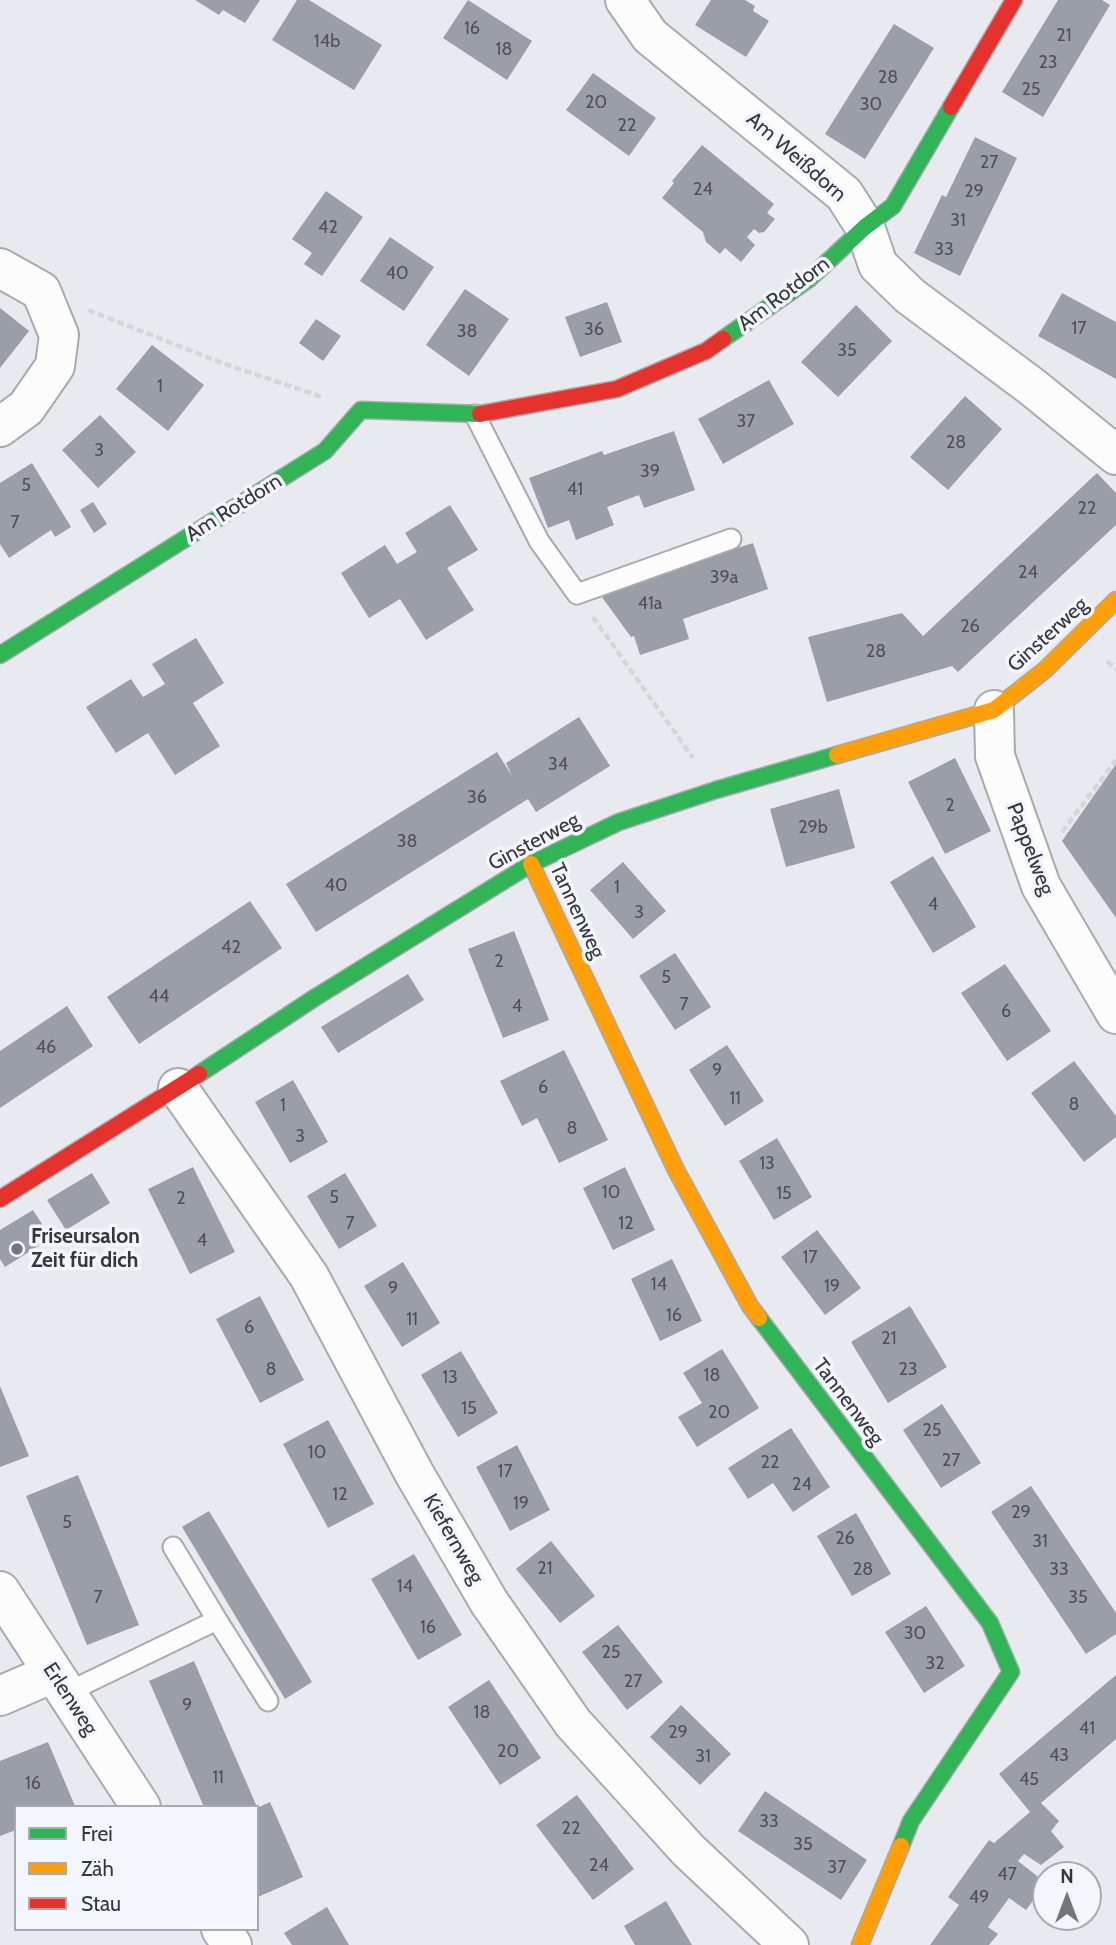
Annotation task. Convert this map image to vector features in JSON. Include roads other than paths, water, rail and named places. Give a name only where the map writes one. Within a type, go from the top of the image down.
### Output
[{"type":"street","name":"Am Weißdorn","points":[[625,0],[650,36],[845,194],[865,227],[878,265],[910,296],[1031,386],[1116,455]]},
{"type":"street","name":"Am Rotdorn","points":[[0,655],[325,451],[361,410],[475,415],[617,389],[706,351],[809,279],[865,227],[893,206],[1014,0]]},
{"type":"street","points":[[0,268],[41,291],[59,335],[55,366],[26,408],[0,427]]},
{"type":"street","name":"Ginsterweg","points":[[0,1199],[178,1088],[316,997],[531,864],[619,822],[716,790],[994,710],[1045,670],[1116,600]]},
{"type":"street","name":"Pappelweg","points":[[994,710],[995,756],[1041,886],[1116,1014]]},
{"type":"street","name":"Tannenweg","points":[[531,864],[676,1170],[750,1306],[990,1623],[1011,1672],[911,1821],[860,1945]]},
{"type":"street","name":"Kiefernweg","points":[[178,1088],[309,1276],[414,1473],[489,1602],[573,1723],[688,1850],[789,1945]]},
{"type":"street","name":"Erlenweg","points":[[0,1591],[140,1805]]},
{"type":"street","points":[[0,1696],[60,1683]]},
{"type":"lane","points":[[475,415],[538,541],[577,594],[731,539]]},
{"type":"lane","points":[[173,1547],[268,1701]]},
{"type":"lane","points":[[60,1683],[218,1620]]},
{"type":"place","name":"Friseursalon Zeit für dich","points":[[17,1249]]}]
